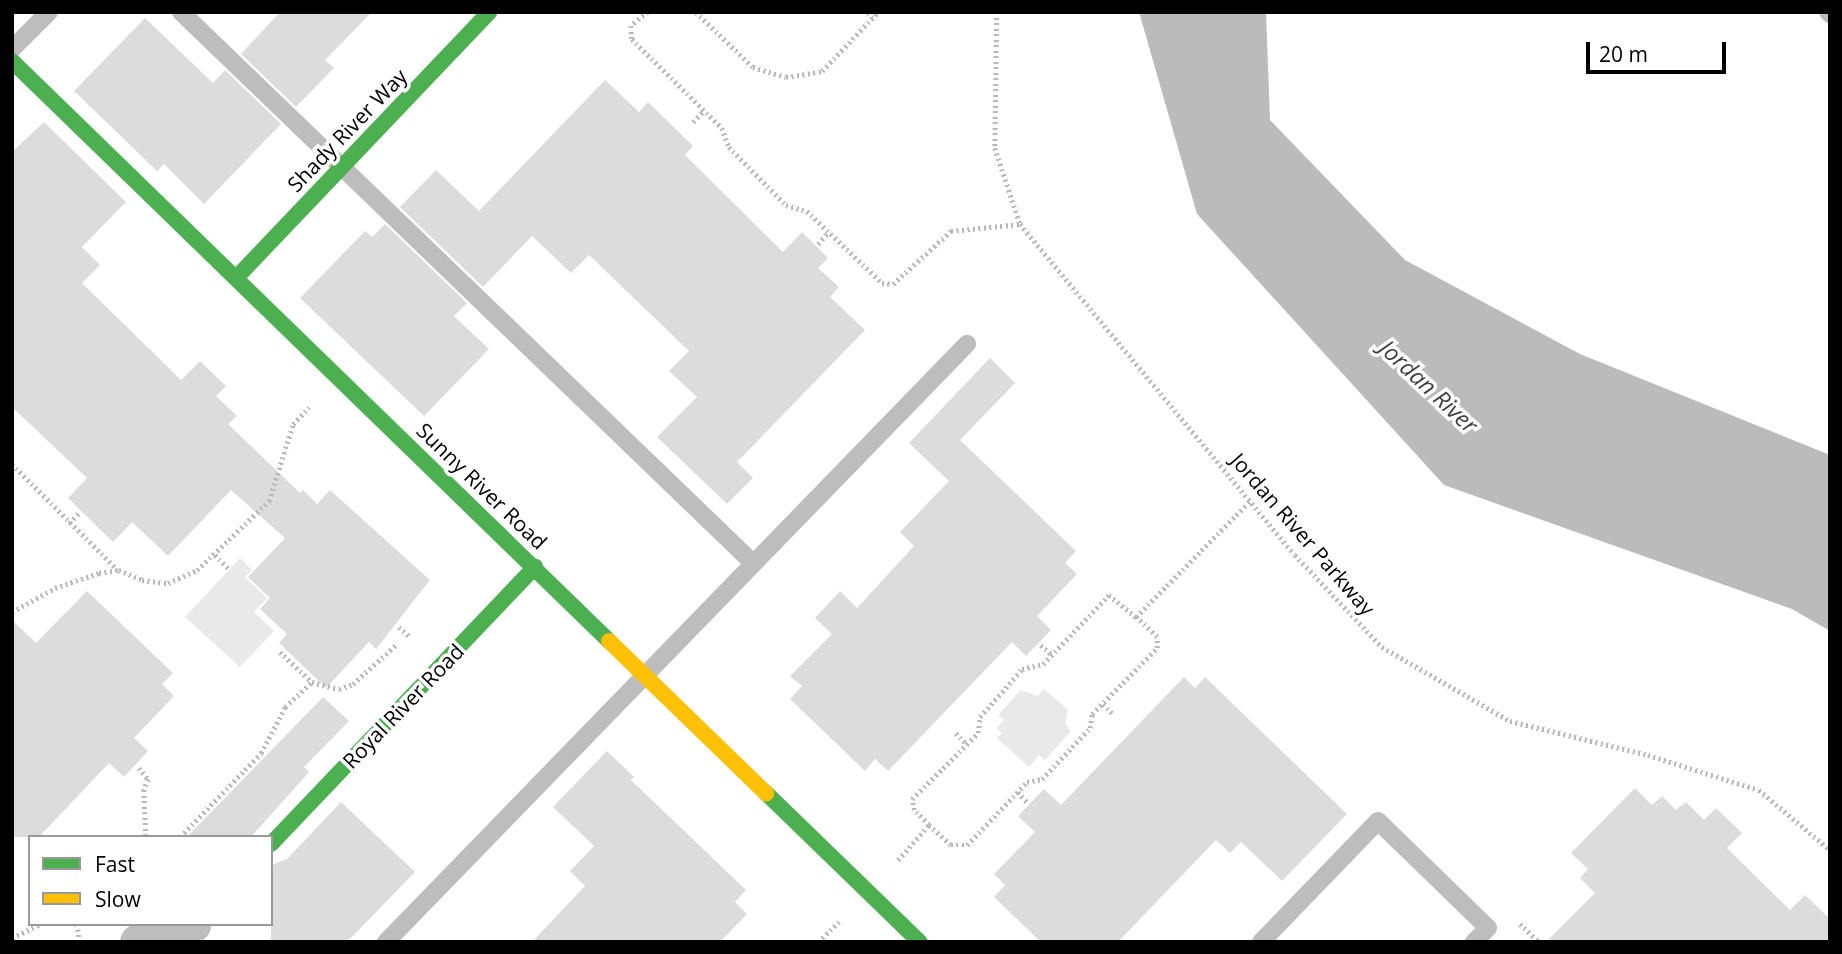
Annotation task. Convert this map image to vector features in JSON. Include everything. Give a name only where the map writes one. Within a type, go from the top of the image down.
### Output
[{"type":"street","name":"Shady River Way","points":[[237,277],[489,12]]},
{"type":"street","name":"Sunny River Road","points":[[12,61],[920,942]]},
{"type":"street","name":"Royal River Road","points":[[273,842],[535,567]]},
{"type":"street","points":[[138,942],[181,935]]},
{"type":"lane","points":[[12,49],[49,12]]},
{"type":"lane","points":[[181,12],[753,564]]},
{"type":"lane","points":[[387,942],[967,344]]},
{"type":"lane","points":[[1261,942],[1378,821],[1488,928],[1474,942]]},
{"type":"path","points":[[648,12],[631,26],[629,34],[722,128],[729,147],[786,205],[807,211],[888,286],[942,235],[1020,224]]},
{"type":"path","points":[[696,12],[753,68],[786,77],[822,71],[878,12]]},
{"type":"path","points":[[868,12],[873,17]]},
{"type":"path","name":"Jordan River Parkway","points":[[996,12],[995,148],[1020,224],[1251,501],[1382,647],[1510,721],[1648,755],[1759,790],[1830,850]]},
{"type":"path","points":[[693,122],[704,110]]},
{"type":"path","points":[[818,244],[828,232]]},
{"type":"path","points":[[12,464],[119,570],[142,580],[168,583],[184,578],[215,555],[269,501],[293,424],[339,376]]},
{"type":"path","points":[[1136,617],[1251,501]]},
{"type":"path","points":[[69,523],[79,513]]},
{"type":"path","points":[[215,555],[229,569]]},
{"type":"path","points":[[12,612],[75,579],[119,570]]},
{"type":"path","points":[[1109,595],[1136,617],[1159,643],[1092,714],[1090,728],[1050,771],[1018,792],[967,845],[951,845],[914,810],[912,799],[978,733],[980,717],[1022,669],[1042,664],[1109,595]]},
{"type":"path","points":[[280,652],[312,682],[339,689],[353,684],[415,625]]},
{"type":"path","points":[[1041,645],[1051,654]]},
{"type":"path","points":[[182,835],[261,753],[285,707],[312,682]]},
{"type":"path","points":[[1103,704],[1113,714]]},
{"type":"path","points":[[956,733],[967,744]]},
{"type":"path","points":[[139,768],[148,779],[144,790],[146,835]]},
{"type":"path","points":[[1018,792],[1028,803]]},
{"type":"path","points":[[818,942],[869,892],[929,825]]},
{"type":"path","points":[[12,938],[37,926]]},
{"type":"shaded area","points":[[240,558],[252,570],[245,577],[267,598],[254,612],[274,631],[240,667],[185,617]]},
{"type":"shaded area","points":[[1044,689],[1068,710],[1065,724],[1071,731],[1045,760],[1039,755],[1029,767],[997,738],[1002,733],[997,728],[1004,720],[998,715],[1021,690],[1038,696]]},
{"type":"water","name":"Jordan River","points":[[1139,12],[1266,12],[1270,120],[1405,260],[1580,354],[1830,455],[1830,631],[1792,609],[1444,485],[1197,214]]},
{"type":"building","points":[[280,12],[372,12],[325,60],[334,68],[296,107],[241,54]]},
{"type":"building","points":[[145,18],[213,83],[225,70],[281,124],[204,204],[164,164],[157,171],[74,91]]},
{"type":"building","points":[[605,80],[639,112],[648,102],[693,146],[685,155],[783,252],[802,232],[828,258],[818,268],[839,287],[830,297],[865,330],[737,462],[753,478],[727,504],[657,437],[697,397],[669,371],[689,351],[589,255],[571,273],[532,236],[483,287],[400,207],[436,170],[479,211]]},
{"type":"building","points":[[44,122],[126,202],[82,247],[100,265],[82,283],[181,380],[200,361],[226,386],[216,396],[237,416],[228,424],[300,493],[303,490],[317,504],[330,490],[430,580],[376,649],[369,642],[326,688],[279,643],[287,634],[260,609],[270,598],[248,577],[285,538],[231,490],[168,556],[132,522],[113,542],[68,498],[87,478],[12,407],[12,152]]},
{"type":"building","points":[[385,224],[467,303],[454,316],[489,349],[424,416],[300,298],[365,231],[372,237]]},
{"type":"building","points":[[990,358],[1015,383],[960,440],[1076,551],[1065,563],[1077,574],[1037,616],[1051,630],[1026,656],[1012,642],[888,771],[875,759],[865,771],[790,699],[802,686],[790,676],[832,634],[815,618],[840,591],[857,608],[914,546],[900,532],[949,481],[909,443]]},
{"type":"building","points":[[87,591],[173,673],[162,684],[174,696],[134,738],[148,751],[124,777],[109,763],[41,835],[12,837],[12,620],[36,643]]},
{"type":"building","points":[[1184,677],[1195,688],[1205,677],[1347,814],[1282,881],[1241,842],[1230,853],[1216,840],[1118,942],[1041,942],[994,897],[1005,885],[994,874],[1035,832],[1018,816],[1044,789],[1061,805]]},
{"type":"building","points":[[323,697],[349,721],[304,767],[309,772],[253,835],[189,835]]},
{"type":"building","points":[[607,751],[634,777],[631,780],[746,890],[735,902],[747,914],[720,942],[532,942],[585,886],[570,871],[594,846],[553,807]]},
{"type":"building","points":[[1635,788],[1652,805],[1662,796],[1676,810],[1686,802],[1704,820],[1716,808],[1742,833],[1727,848],[1790,910],[1805,895],[1830,919],[1830,942],[1546,942],[1595,893],[1580,878],[1588,869],[1571,853]]},
{"type":"building","points":[[341,802],[415,872],[347,942],[271,942],[273,864],[287,859]]},
{"type":"traffic: fast","points":[[237,277],[489,12]]},
{"type":"traffic: fast","points":[[12,61],[609,641]]},
{"type":"traffic: fast","points":[[273,842],[535,567]]},
{"type":"traffic: fast","points":[[766,793],[920,942]]},
{"type":"traffic: slow","points":[[609,641],[766,793]]}]
